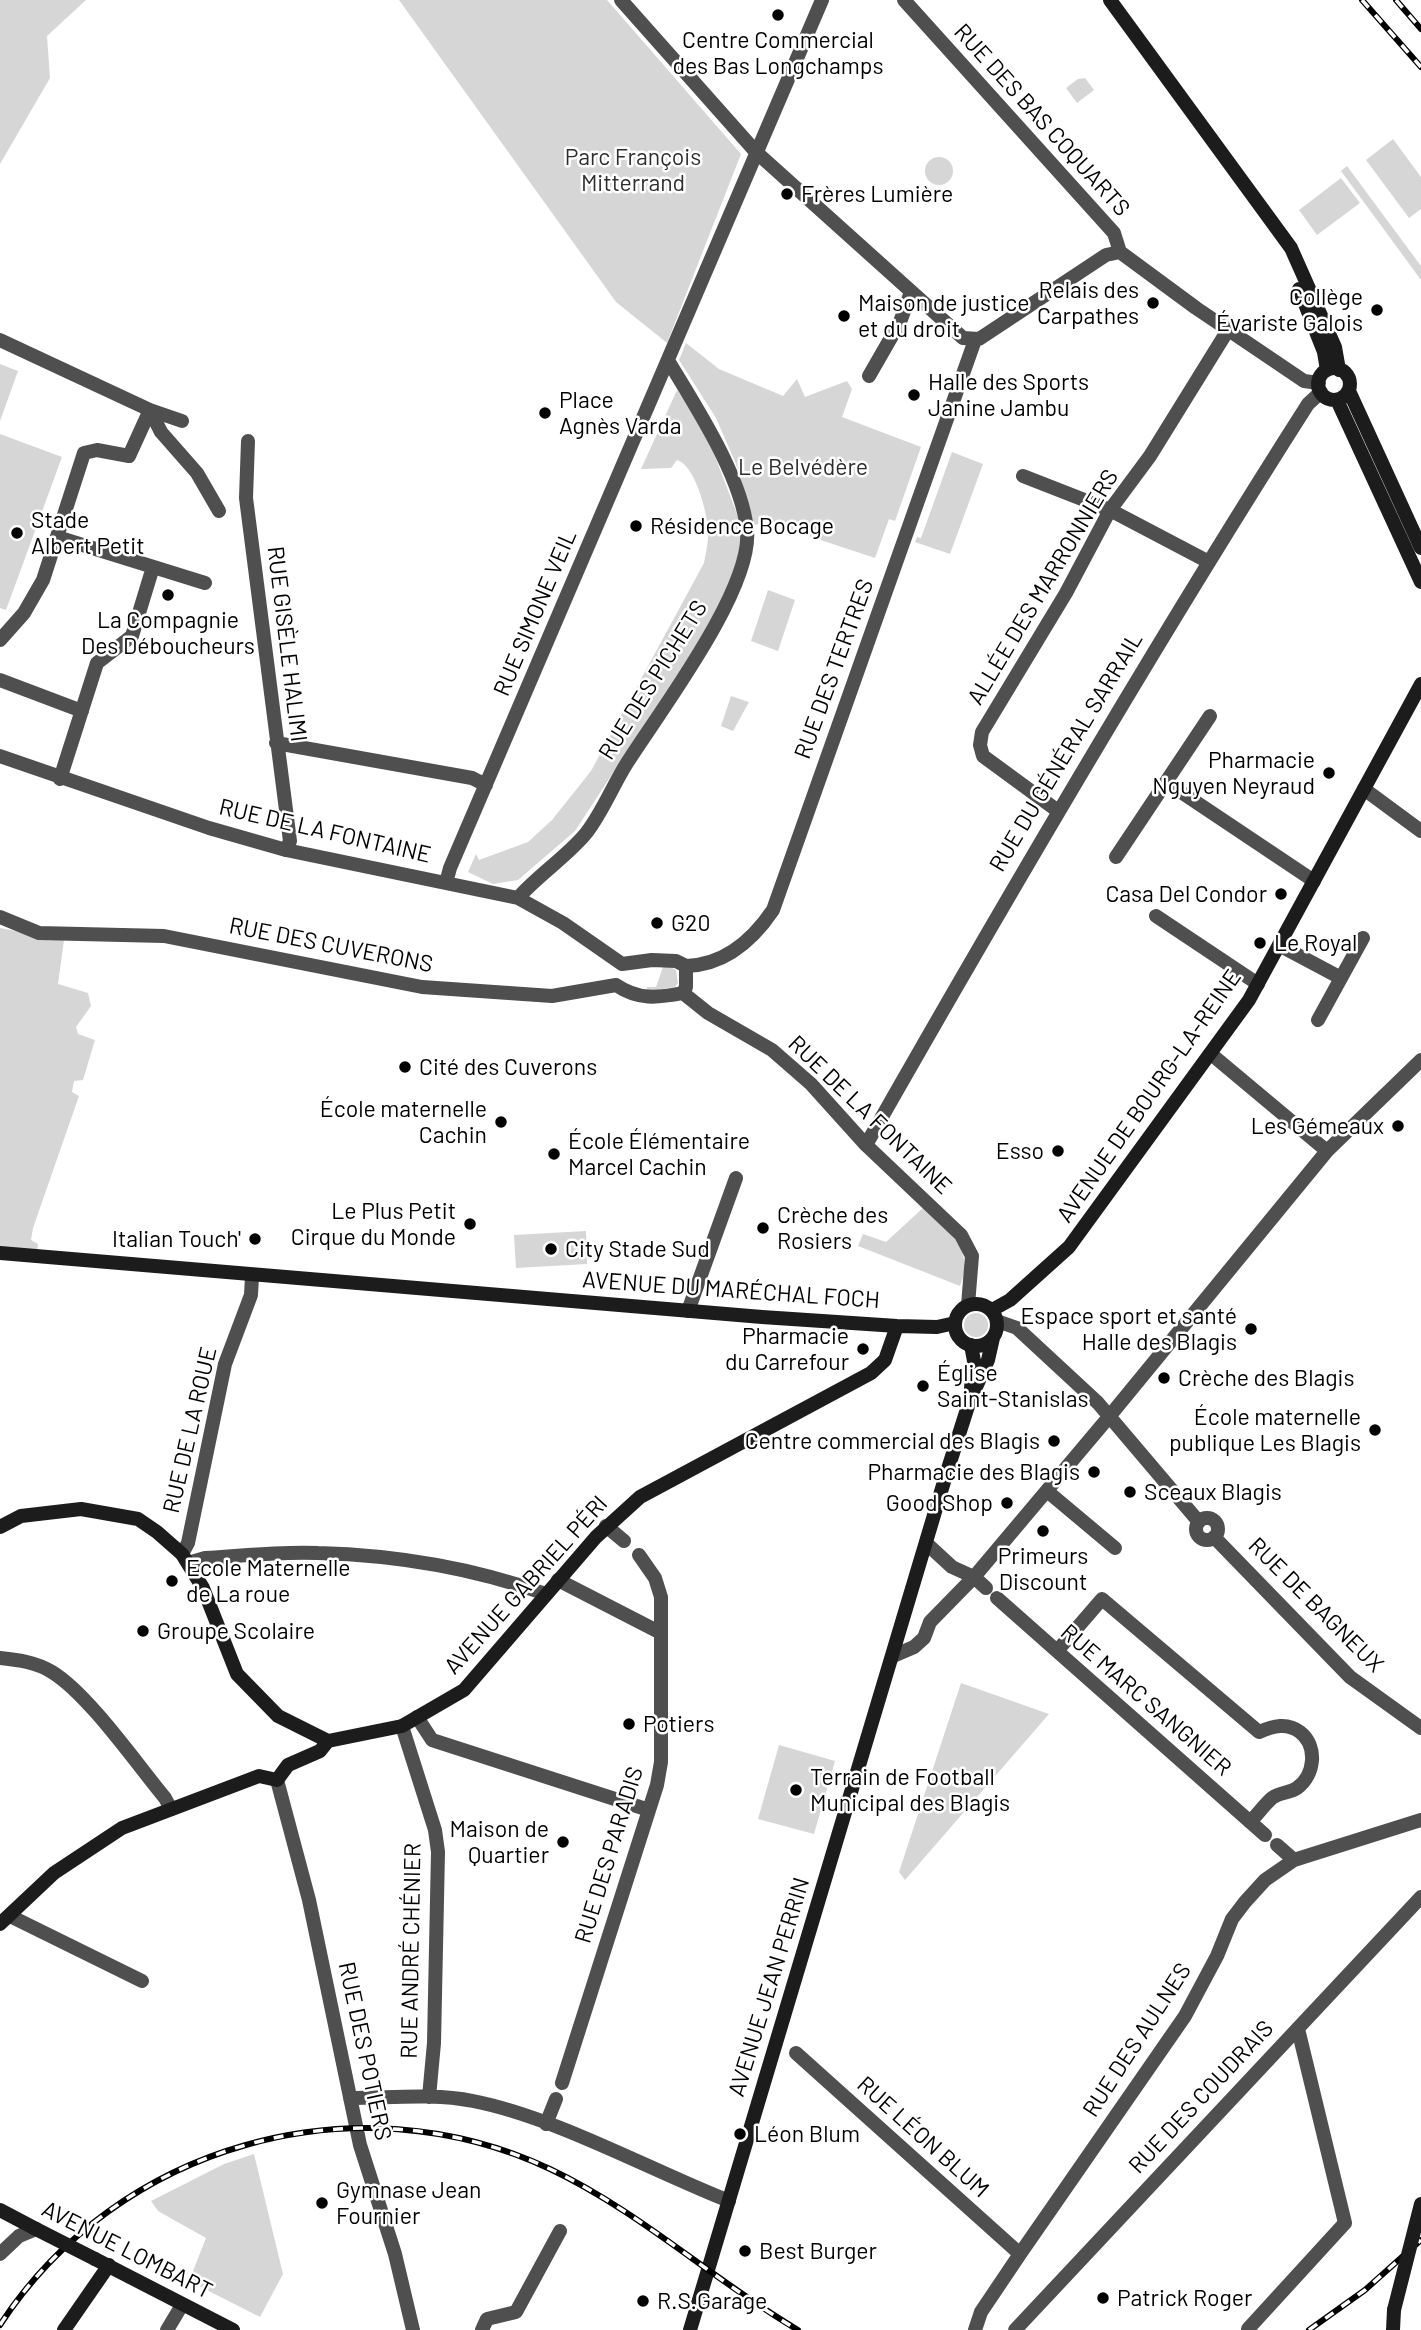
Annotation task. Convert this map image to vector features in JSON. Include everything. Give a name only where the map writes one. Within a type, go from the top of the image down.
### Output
[{"type":"main road","points":[[1110,0],[1277,230],[1324,352],[1328,399],[1343,395]]},
{"type":"main road","points":[[1326,379],[1348,377],[1343,395],[1421,582]]},
{"type":"main road","points":[[1343,395],[1421,548]]},
{"type":"main road","name":"AVENUE DE BOURG-LA-REINE","points":[[994,1315],[1069,1247],[1211,1054],[1258,984],[1364,789],[1417,698],[1421,684]]},
{"type":"main road","name":"AVENUE DU MARÉCHAL FOCH","points":[[0,1253],[688,1311],[897,1326],[955,1323]]},
{"type":"main road","points":[[976,1303],[994,1315],[993,1338],[985,1344],[971,1345],[957,1334],[955,1323],[958,1315],[968,1305],[976,1303]]},
{"type":"main road","name":"AVENUE GABRIEL PÉRI","points":[[328,1741],[402,1726],[464,1690],[607,1526],[655,1487],[871,1373],[885,1360],[897,1326]]},
{"type":"main road","name":"AVENUE JEAN PERRIN","points":[[690,2330],[969,1403],[988,1360],[993,1338]]},
{"type":"main road","name":"AVENUE JEAN PERRIN","points":[[969,1403],[974,1361],[971,1345]]},
{"type":"main road","points":[[2,1523],[48,1510],[105,1512],[138,1520],[185,1559],[203,1588],[237,1674],[278,1716],[328,1741],[320,1752],[288,1765],[277,1780],[259,1776],[122,1828],[54,1873],[5,1920]]},
{"type":"main road","points":[[1393,2330],[1394,2310],[1421,2204]]},
{"type":"main road","name":"AVENUE LOMBART","points":[[0,2210],[233,2330]]},
{"type":"main road","points":[[64,2330],[109,2265]]},
{"type":"street","points":[[621,0],[756,152],[963,338],[975,340],[1106,255],[1120,252]]},
{"type":"street","points":[[669,362],[705,270],[822,0]]},
{"type":"street","name":"RUE DES BAS COQUARTS","points":[[904,0],[1114,233],[1120,252],[1304,381],[1326,379]]},
{"type":"street","points":[[869,376],[901,322],[911,292]]},
{"type":"street","name":"ALLÉE DES MARRONNIERS","points":[[1058,811],[983,756],[980,745],[982,732],[1066,593],[1110,510],[1150,456],[1228,330]]},
{"type":"street","points":[[0,340],[150,410],[181,421]]},
{"type":"street","name":"RUE DES TERTRES","points":[[686,966],[710,965],[725,957],[758,932],[773,910],[975,340]]},
{"type":"street","name":"RUE SIMONE VEIL","points":[[446,883],[450,868],[669,362]]},
{"type":"street","name":"RUE DES PICHETS","points":[[518,898],[538,875],[585,834],[625,766],[725,610],[746,549],[747,530],[733,484],[708,424],[669,362]]},
{"type":"street","name":"RUE DU GÉNÉRAL SARRAIL","points":[[866,1145],[961,974],[1208,561],[1326,379]]},
{"type":"street","points":[[150,410],[161,432],[197,473],[219,511]]},
{"type":"street","points":[[0,640],[34,598],[84,453],[97,450],[129,456],[150,410]]},
{"type":"street","name":"RUE GISÈLE HALIMI","points":[[248,441],[246,498],[290,841],[286,850]]},
{"type":"street","points":[[1023,476],[1110,510],[1208,561]]},
{"type":"street","points":[[57,537],[205,583]]},
{"type":"street","points":[[61,779],[97,663],[132,636],[153,566]]},
{"type":"street","points":[[0,680],[82,711]]},
{"type":"street","points":[[1116,857],[1210,716]]},
{"type":"street","points":[[276,743],[472,778],[486,785]]},
{"type":"street","name":"RUE DE LA FONTAINE","points":[[4,758],[61,779],[286,850],[518,898],[563,923],[622,964]]},
{"type":"street","points":[[1166,782],[1314,881]]},
{"type":"street","points":[[1364,789],[1421,831]]},
{"type":"street","points":[[1156,916],[1258,984]]},
{"type":"street","name":"RUE DES CUVERONS","points":[[0,917],[39,933],[164,936],[434,989],[552,996],[615,985]]},
{"type":"street","points":[[1318,1020],[1363,938]]},
{"type":"street","points":[[1279,945],[1341,978]]},
{"type":"street","points":[[652,960],[676,961],[686,966],[686,987],[683,993],[643,998],[629,994],[615,985],[622,964],[652,960]]},
{"type":"street","name":"RUE DE LA FONTAINE","points":[[683,993],[708,1013],[772,1050],[811,1084],[866,1145],[961,1235],[972,1256],[968,1305]]},
{"type":"street","points":[[1211,1054],[1327,1150]]},
{"type":"street","points":[[893,1656],[914,1647],[924,1638],[930,1622],[974,1577],[1108,1419],[1327,1150],[1421,1060]]},
{"type":"street","points":[[688,1311],[736,1178]]},
{"type":"street","name":"RUE DE LA ROUE","points":[[185,1559],[225,1364],[251,1295],[252,1276]]},
{"type":"street","name":"RUE DE BAGNEUX","points":[[994,1315],[1017,1328],[1042,1349],[1098,1403],[1108,1419],[1199,1522],[1196,1527],[1198,1535],[1205,1540],[1219,1541],[1350,1677],[1421,1728]]},
{"type":"street","points":[[1047,1491],[1115,1548]]},
{"type":"street","points":[[607,1526],[624,1541]]},
{"type":"street","name":"RUE MARC SANGNIER","points":[[927,1544],[952,1567],[974,1577],[1294,1860]]},
{"type":"street","points":[[185,1559],[316,1553],[390,1558],[441,1565],[546,1594]]},
{"type":"street","name":"RUE DES PARADIS","points":[[562,2083],[649,1810],[661,1762],[662,1597],[655,1578],[639,1555]]},
{"type":"street","points":[[558,1580],[662,1633]]},
{"type":"street","points":[[1057,1651],[1102,1599],[1259,1732],[1284,1725],[1302,1733],[1311,1745],[1312,1761],[1307,1779],[1295,1790],[1274,1796],[1250,1822]]},
{"type":"street","points":[[0,1658],[25,1661],[51,1671],[73,1688],[165,1798],[171,1809]]},
{"type":"street","points":[[417,1717],[432,1740],[649,1810]]},
{"type":"street","name":"RUE ANDRÉ CHÉNIER","points":[[402,1726],[435,1830],[438,1852],[434,2043],[429,2097]]},
{"type":"street","name":"RUE DES POTIERS","points":[[277,1780],[309,1900],[360,2145],[396,2254],[412,2330]]},
{"type":"street","name":"RUE DES AULNES","points":[[975,2330],[981,2312],[1185,2015],[1217,1956],[1232,1919],[1265,1880],[1294,1860],[1421,1820]]},
{"type":"street","name":"RUE DES COUDRAIS","points":[[1015,2330],[1421,1897]]},
{"type":"street","points":[[5,1920],[142,1981]]},
{"type":"street","points":[[1248,2329],[1345,2223],[1298,2029]]},
{"type":"street","name":"RUE LÉON BLUM","points":[[796,2053],[1020,2254]]},
{"type":"street","points":[[350,2098],[429,2097],[474,2101],[546,2124],[729,2202]]},
{"type":"street","points":[[546,2124],[556,2099]]},
{"type":"street","points":[[0,2254],[19,2236],[36,2229]]},
{"type":"street","points":[[482,2330],[487,2319],[516,2312],[559,2231]]},
{"type":"street","points":[[167,2330],[181,2305]]},
{"type":"green space","points":[[0,0],[86,0],[47,36],[50,78],[0,164]]},
{"type":"green space","name":"Parc François Mitterrand","points":[[399,0],[607,0],[741,154],[667,343],[616,302]]},
{"type":"green space","points":[[1085,78],[1094,90],[1077,103],[1066,88],[1078,79]]},
{"type":"green space","points":[[1393,139],[1421,177],[1421,209],[1409,218],[1366,160]]},
{"type":"green space","points":[[939,157],[949,161],[953,171],[949,181],[939,185],[929,181],[925,171],[929,161]]},
{"type":"green space","points":[[1347,166],[1421,266],[1421,280],[1341,171]]},
{"type":"green space","points":[[1341,178],[1360,203],[1317,235],[1299,210]]},
{"type":"green space","name":"Le Belvédère","points":[[686,343],[719,369],[783,396],[797,379],[805,397],[847,381],[852,389],[842,417],[921,447],[895,521],[889,519],[875,558],[769,523],[754,525],[736,464],[716,418],[679,360]]},
{"type":"green space","points":[[0,364],[18,371],[0,421]]},
{"type":"green space","points":[[677,390],[703,425],[742,527],[739,558],[720,609],[575,831],[518,880],[493,884],[468,872],[476,854],[479,860],[528,842],[552,820],[591,771],[704,563],[708,537],[707,521],[699,490],[689,471],[677,460],[671,468],[641,469]]},
{"type":"green space","name":"Stade Albert Petit","points":[[0,434],[62,457],[6,610],[0,608]]},
{"type":"green space","points":[[952,452],[983,464],[950,554],[915,542],[917,537],[921,538]]},
{"type":"green space","points":[[768,590],[795,600],[778,651],[751,641]]},
{"type":"green space","points":[[731,696],[749,702],[733,731],[721,726]]},
{"type":"green space","points":[[0,928],[64,940],[58,984],[88,993],[91,1006],[76,1027],[78,1034],[95,1040],[83,1080],[74,1081],[72,1092],[79,1096],[33,1228],[31,1240],[38,1244],[37,1253],[0,1249]]},
{"type":"green space","points":[[664,964],[676,970],[678,983],[675,987],[647,992],[647,987],[656,987]]},
{"type":"green space","points":[[924,1207],[950,1232],[962,1251],[964,1273],[960,1286],[858,1246],[863,1234],[886,1242]]},
{"type":"green space","name":"City Stade Sud","points":[[586,1231],[587,1264],[516,1268],[514,1235]]},
{"type":"green space","points":[[976,1313],[985,1316],[988,1325],[985,1334],[976,1337],[967,1334],[964,1325],[967,1316]]},
{"type":"green space","points":[[961,1683],[1049,1714],[905,1880],[899,1872]]},
{"type":"green space","name":"Terrain de Football Municipal des Blagis","points":[[779,1745],[835,1761],[814,1834],[758,1819]]},
{"type":"green space","points":[[254,2154],[283,2274],[260,2317],[189,2281],[206,2238],[158,2211],[151,2201],[224,2164]]},
{"type":"railway","points":[[1362,0],[1421,67]]},
{"type":"railway","points":[[1396,0],[1421,29]]},
{"type":"railway","points":[[0,2325],[49,2263],[108,2212],[174,2172],[246,2145],[321,2130],[398,2129],[475,2142],[550,2169],[583,2186],[645,2225],[736,2290],[798,2330]]},
{"type":"railway","points":[[1309,2330],[1365,2290],[1421,2240]]},
{"type":"place","name":"Centre Commercial des Bas Longchamps","points":[[778,15]]},
{"type":"place","name":"Frères Lumière","points":[[787,194]]},
{"type":"place","name":"Relais des Carpathes","points":[[1153,303]]},
{"type":"place","name":"Collège Évariste Galois","points":[[1377,310]]},
{"type":"place","name":"Maison de justice et du droit","points":[[844,316]]},
{"type":"place","name":"Halle des Sports Janine Jambu","points":[[914,395]]},
{"type":"place","name":"Place Agnès Varda","points":[[545,413]]},
{"type":"place","name":"Résidence Bocage","points":[[636,526]]},
{"type":"place","name":"Stade Albert Petit","points":[[17,533]]},
{"type":"place","name":"La Compagnie Des Déboucheurs","points":[[168,595]]},
{"type":"place","name":"Pharmacie Nguyen Neyraud","points":[[1329,773]]},
{"type":"place","name":"Casa Del Condor","points":[[1281,894]]},
{"type":"place","name":"G20","points":[[657,923]]},
{"type":"place","name":"Le Royal","points":[[1260,943]]},
{"type":"place","name":"Cité des Cuverons","points":[[405,1067]]},
{"type":"place","name":"École maternelle Cachin","points":[[501,1122]]},
{"type":"place","name":"Les Gémeaux","points":[[1398,1126]]},
{"type":"place","name":"Esso","points":[[1058,1151]]},
{"type":"place","name":"École Élémentaire Marcel Cachin","points":[[554,1154]]},
{"type":"place","name":"Le Plus Petit Cirque du Monde","points":[[470,1224]]},
{"type":"place","name":"Crèche des Rosiers","points":[[763,1228]]},
{"type":"place","name":"Italian Touch'","points":[[255,1239]]},
{"type":"place","name":"City Stade Sud","points":[[551,1249]]},
{"type":"place","name":"Espace sport et santé Halle des Blagis","points":[[1251,1329]]},
{"type":"place","name":"Pharmacie du Carrefour","points":[[863,1349]]},
{"type":"place","name":"Crèche des Blagis","points":[[1164,1378]]},
{"type":"place","name":"Église Saint-Stanislas","points":[[923,1386]]},
{"type":"place","name":"École maternelle publique Les Blagis","points":[[1375,1430]]},
{"type":"place","name":"Centre commercial des Blagis","points":[[1054,1441]]},
{"type":"place","name":"Pharmacie des Blagis","points":[[1094,1472]]},
{"type":"place","name":"Sceaux Blagis","points":[[1130,1492]]},
{"type":"place","name":"Good Shop","points":[[1007,1503]]},
{"type":"place","name":"Primeurs Discount","points":[[1043,1531]]},
{"type":"place","name":"Ecole Maternelle de La roue","points":[[172,1581]]},
{"type":"place","name":"Groupe Scolaire","points":[[143,1631]]},
{"type":"place","name":"Potiers","points":[[629,1724]]},
{"type":"place","name":"Terrain de Football Municipal des Blagis","points":[[796,1790]]},
{"type":"place","name":"Maison de Quartier","points":[[563,1842]]},
{"type":"place","name":"Léon Blum","points":[[740,2134]]},
{"type":"place","name":"Gymnase Jean Fournier","points":[[322,2203]]},
{"type":"place","name":"Best Burger","points":[[745,2251]]},
{"type":"place","name":"Patrick Roger","points":[[1103,2298]]},
{"type":"place","name":"R.S.Garage","points":[[643,2301]]}]
